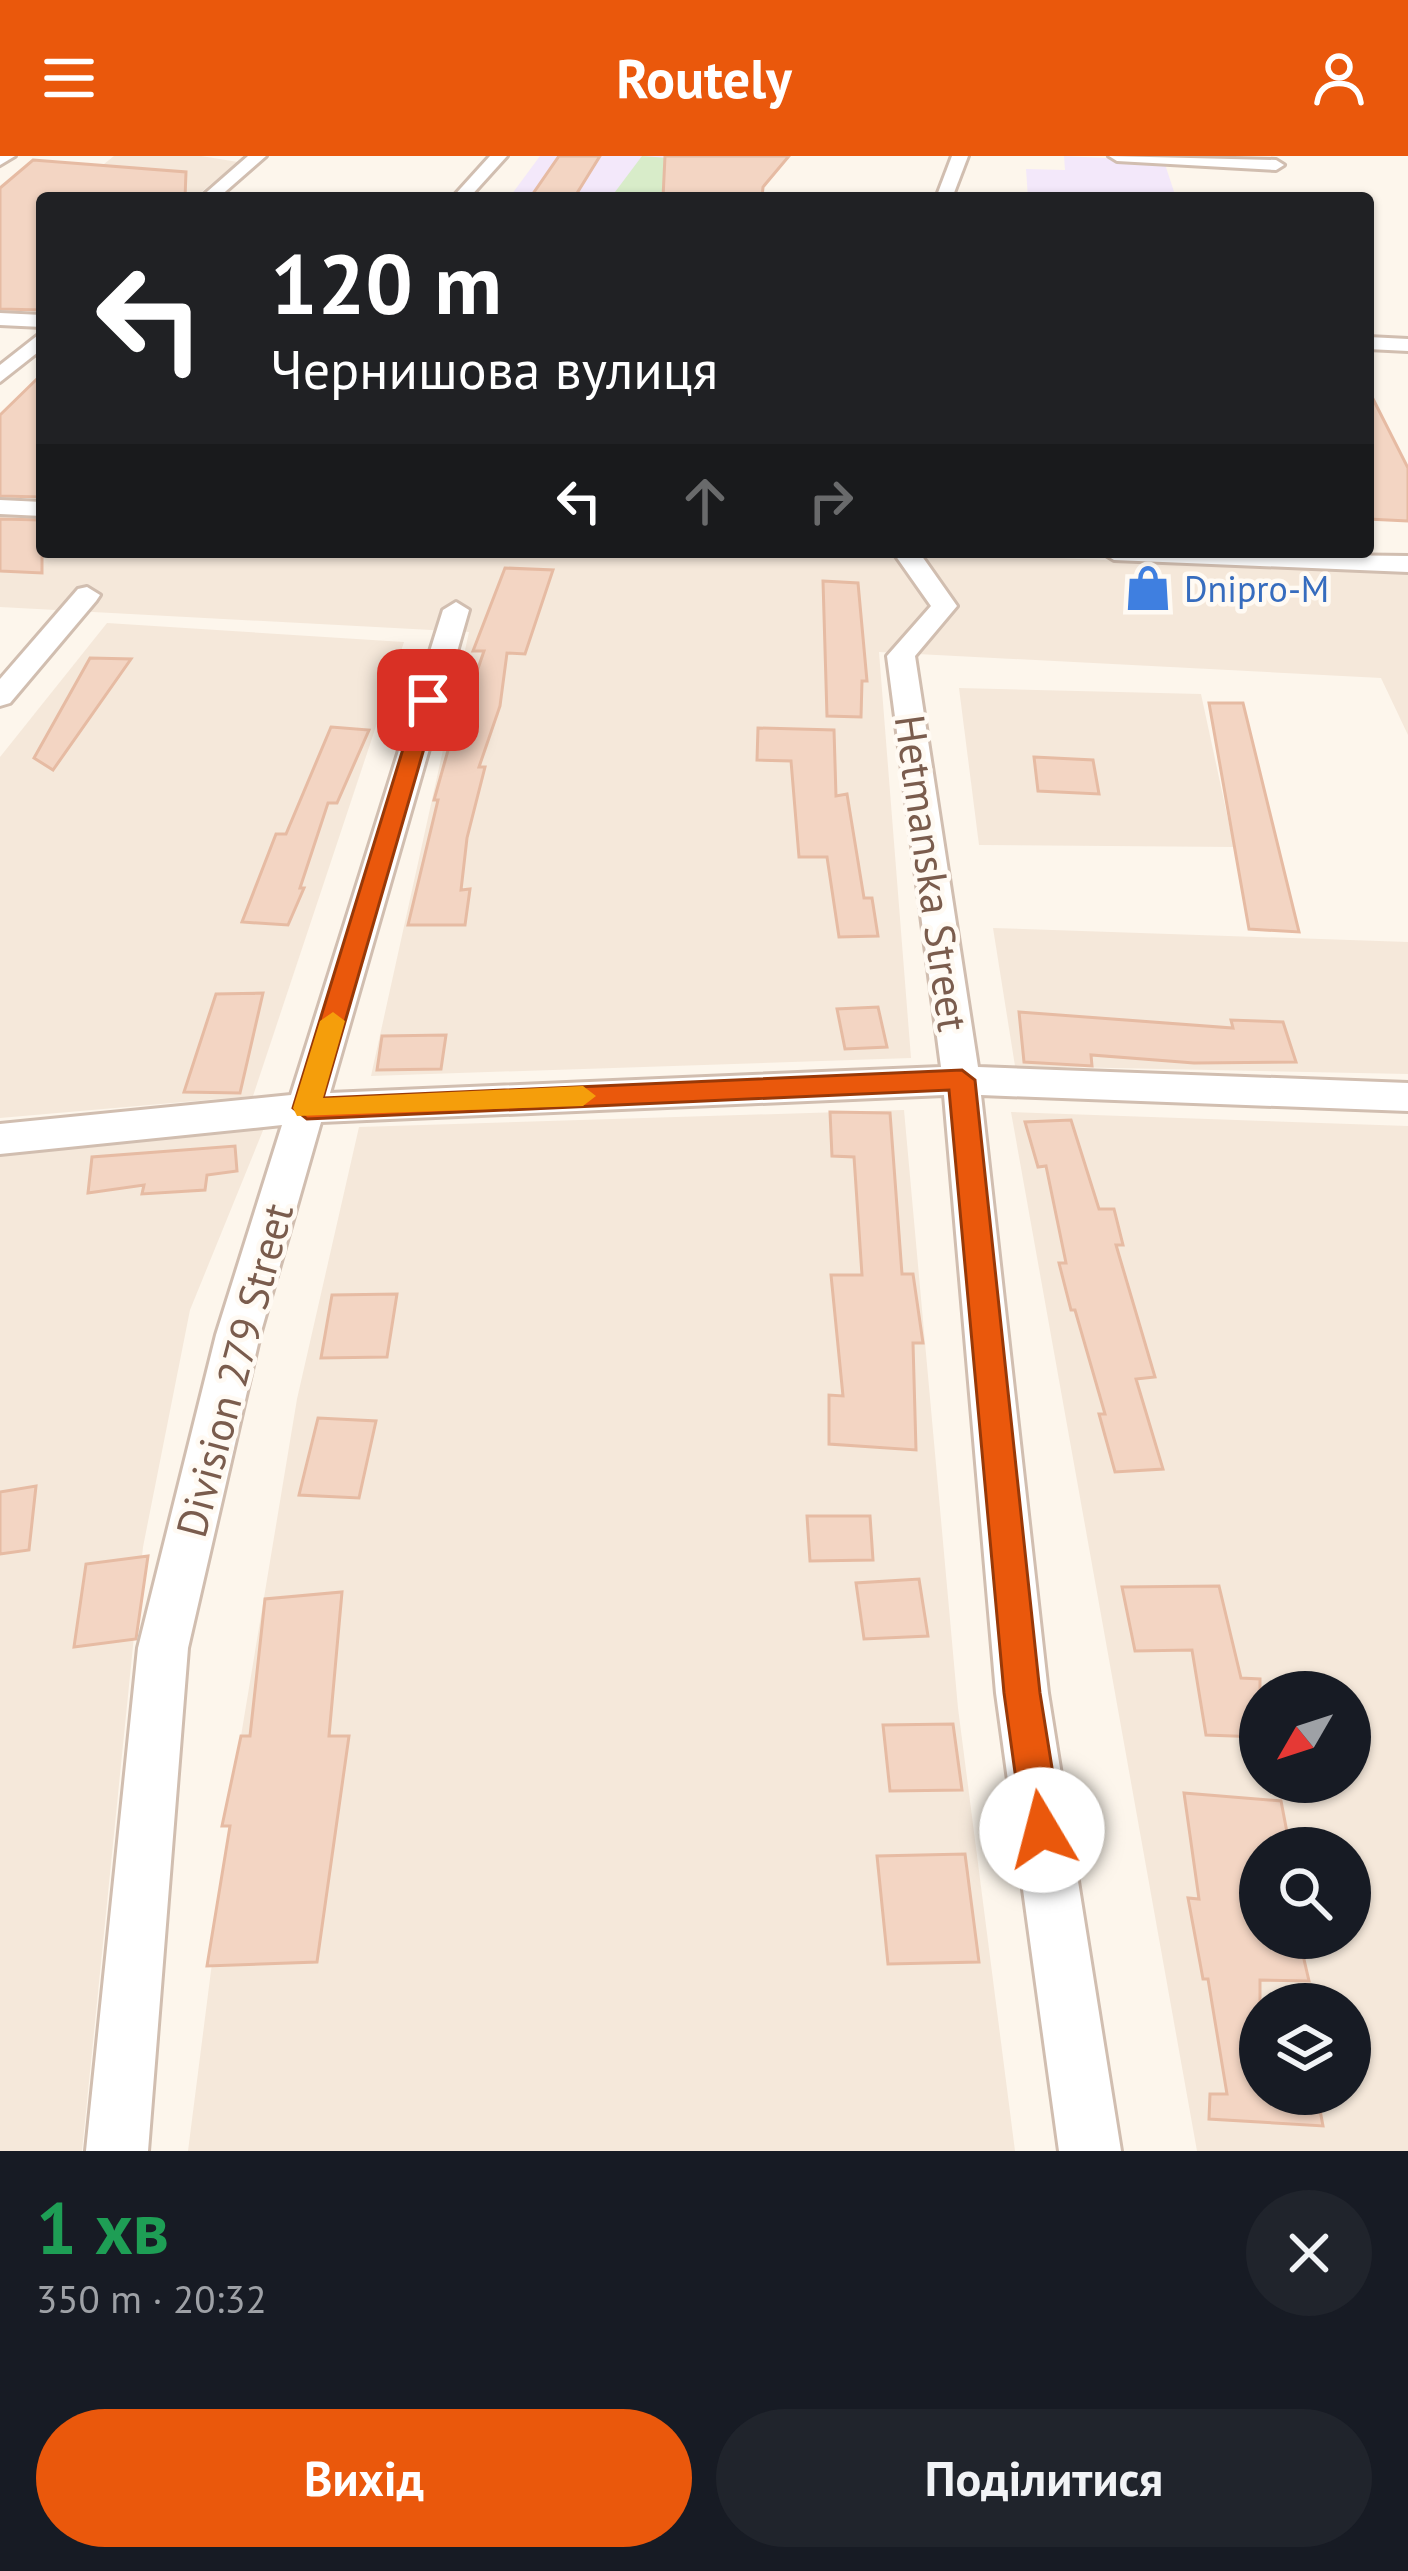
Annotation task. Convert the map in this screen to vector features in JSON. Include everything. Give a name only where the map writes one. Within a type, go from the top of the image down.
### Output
[{"type":"street","points":[[215,192],[258,156]]},
{"type":"street","points":[[466,192],[499,156]]},
{"type":"street","points":[[946,192],[960,156]]},
{"type":"street","points":[[1117,156],[1278,167]]},
{"type":"street","points":[[0,320],[36,321]]},
{"type":"street","points":[[1374,341],[1408,345]]},
{"type":"street","points":[[0,376],[36,343]]},
{"type":"street","points":[[0,507],[36,509]]},
{"type":"street","name":"Hetmanska Street","points":[[910,558],[944,607],[936,622],[907,645],[902,656],[962,1080],[1022,1693],[1090,2151]]},
{"type":"street","points":[[1261,558],[1408,564]]},
{"type":"street","points":[[0,697],[87,595]]},
{"type":"street","name":"Division 279 Street","points":[[117,2151],[163,1648],[238,1335],[456,610]]},
{"type":"street","points":[[0,1139],[307,1108],[962,1080],[1408,1097]]},
{"type":"shaded area","points":[[114,156],[201,156],[238,162],[201,192],[69,192]]},
{"type":"shaded area","points":[[540,156],[724,156],[699,192],[513,192]]},
{"type":"shaded area","points":[[1064,156],[1164,161],[1174,192],[1028,192],[1026,169],[1065,170]]},
{"type":"shaded area","points":[[0,513],[36,515],[36,558],[1054,558],[1408,573],[1408,735],[1381,678],[879,652],[911,1058],[371,1076],[469,632],[0,607]]},
{"type":"shaded area","points":[[107,623],[404,642],[253,1096],[0,1118],[0,757]]},
{"type":"shaded area","points":[[959,688],[1201,694],[1234,847],[979,845]]},
{"type":"shaded area","points":[[993,928],[1408,942],[1408,1074],[1015,1066]]},
{"type":"shaded area","points":[[904,1110],[958,1708],[1015,2151],[188,2151],[241,1736],[297,1399],[359,1127]]},
{"type":"shaded area","points":[[1011,1112],[1408,1126],[1408,2151],[1197,2151]]},
{"type":"shaded area","points":[[264,1128],[190,1310],[143,1547],[82,2151],[0,2151],[0,1156]]},
{"type":"green space","points":[[642,156],[695,160],[673,192],[615,192]]},
{"type":"building","points":[[559,156],[600,156],[578,192],[534,192]]},
{"type":"building","points":[[665,156],[789,156],[763,192],[663,192]]},
{"type":"building","points":[[33,160],[186,172],[185,192],[36,192],[36,310],[0,309],[0,188]]},
{"type":"building","points":[[36,380],[36,497],[0,496],[0,415]]},
{"type":"building","points":[[1374,401],[1408,468],[1408,521],[1374,519]]},
{"type":"building","points":[[0,519],[36,520],[36,558],[42,558],[42,573],[0,571]]},
{"type":"building","points":[[505,568],[553,570],[525,654],[507,653],[500,706],[479,767],[485,767],[467,838],[461,890],[470,889],[465,925],[408,925],[438,800],[434,800],[458,715],[462,715],[484,651],[473,651]]},
{"type":"building","points":[[823,581],[858,583],[867,681],[862,681],[861,717],[827,716]]},
{"type":"building","points":[[90,658],[131,659],[53,770],[34,758]]},
{"type":"building","points":[[1209,703],[1243,703],[1299,932],[1249,929]]},
{"type":"building","points":[[331,727],[369,730],[337,803],[328,803],[300,888],[304,888],[288,925],[242,922],[276,834],[286,834]]},
{"type":"building","points":[[758,728],[834,730],[836,796],[847,794],[864,898],[872,898],[878,936],[839,937],[827,857],[799,857],[791,761],[757,760]]},
{"type":"building","points":[[1034,757],[1093,760],[1099,794],[1038,791]]},
{"type":"building","points":[[263,993],[240,1093],[184,1092],[216,994]]},
{"type":"building","points":[[878,1007],[887,1047],[845,1049],[837,1009]]},
{"type":"building","points":[[1019,1012],[1233,1028],[1231,1020],[1283,1022],[1296,1062],[1194,1063],[1091,1055],[1092,1066],[1024,1062]]},
{"type":"building","points":[[446,1035],[441,1069],[377,1070],[382,1036]]},
{"type":"building","points":[[830,1112],[890,1113],[902,1274],[913,1274],[923,1343],[913,1343],[916,1450],[829,1444],[829,1395],[843,1396],[831,1275],[862,1275],[854,1157],[832,1156]]},
{"type":"building","points":[[1071,1120],[1099,1209],[1114,1209],[1123,1245],[1116,1245],[1155,1377],[1136,1379],[1163,1469],[1115,1472],[1099,1414],[1105,1414],[1075,1310],[1071,1310],[1059,1263],[1066,1263],[1046,1166],[1038,1167],[1025,1122]]},
{"type":"building","points":[[235,1146],[237,1171],[207,1175],[205,1190],[142,1194],[144,1185],[88,1193],[92,1157]]},
{"type":"building","points":[[397,1294],[387,1357],[321,1358],[332,1295]]},
{"type":"building","points":[[318,1418],[376,1421],[359,1498],[299,1495]]},
{"type":"building","points":[[36,1486],[29,1550],[0,1554],[0,1492]]},
{"type":"building","points":[[807,1516],[870,1516],[873,1560],[810,1561]]},
{"type":"building","points":[[148,1556],[136,1639],[74,1647],[86,1564]]},
{"type":"building","points":[[919,1579],[928,1636],[864,1639],[856,1583]]},
{"type":"building","points":[[1219,1586],[1239,1671],[1239,1736],[1206,1735],[1192,1650],[1135,1651],[1122,1587]]},
{"type":"building","points":[[342,1592],[329,1736],[349,1736],[317,1962],[207,1966],[230,1826],[222,1826],[241,1736],[250,1736],[265,1599]]},
{"type":"building","points":[[953,1724],[962,1790],[890,1791],[883,1725]]},
{"type":"building","points":[[1184,1793],[1239,1798],[1239,1803],[1281,1803],[1286,1827],[1239,1827],[1239,1959],[1304,1959],[1309,1981],[1239,1983],[1239,2115],[1321,2115],[1323,2126],[1209,2119],[1210,2094],[1227,2094],[1208,1979],[1203,1979],[1188,1898],[1199,1899]]},
{"type":"building","points":[[965,1854],[979,1962],[888,1964],[877,1856]]},
{"type":"slow traffic","points":[[333,1021],[307,1108],[583,1096]]},
{"type":"place","name":"Dnipro-M","points":[[1148,588]]},
{"type":"route","points":[[428,700],[307,1108],[962,1080],[1022,1693],[1042,1830]]}]
